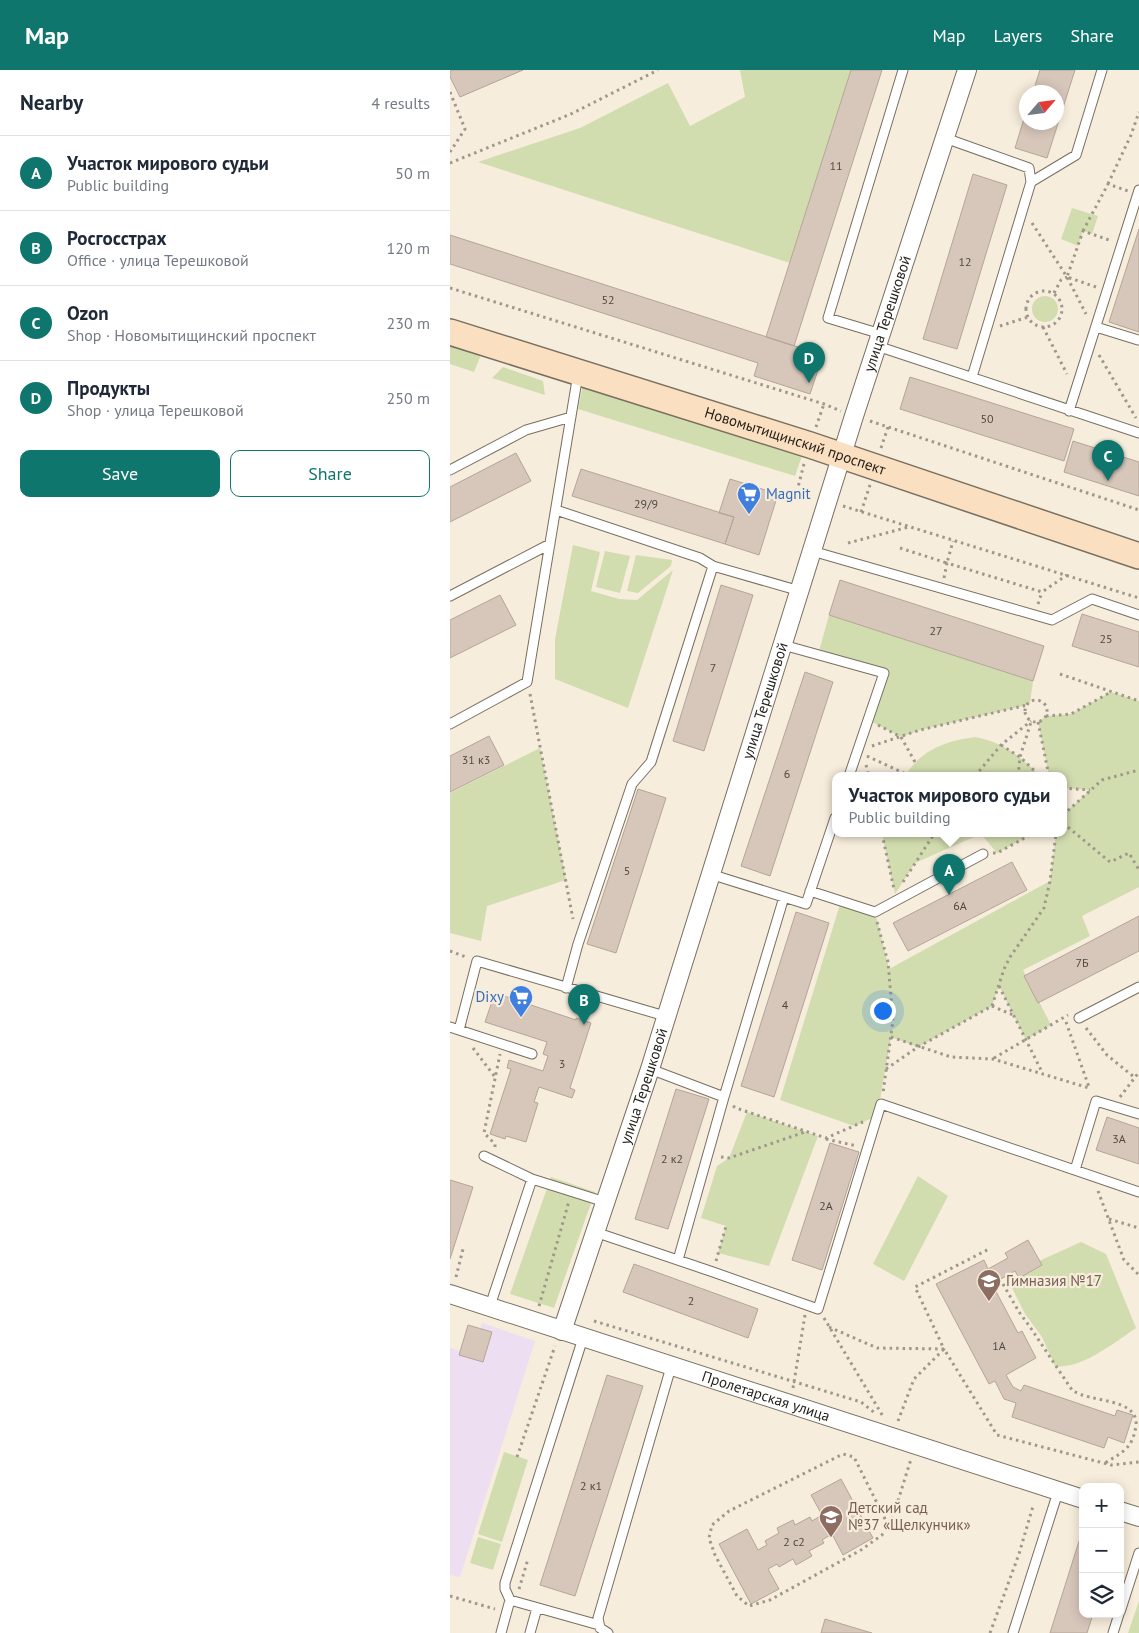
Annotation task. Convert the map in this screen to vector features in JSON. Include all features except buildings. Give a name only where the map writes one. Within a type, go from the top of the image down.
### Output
[{"type":"main road","name":"Новомытищинский проспект","points":[[450,332],[842,456],[1139,556]]},
{"type":"street","name":"улица Терешковой","points":[[562,1331],[650,1069],[782,645],[967,70]]},
{"type":"street","name":"Пролетарская улица","points":[[453,1286],[490,1306],[562,1331],[583,1341],[671,1366],[791,1404],[914,1449],[1079,1498]]},
{"type":"street","points":[[1124,1512],[1139,1517]]},
{"type":"lane","points":[[903,70],[828,318],[972,378],[1139,434]]},
{"type":"lane","points":[[1031,182],[1076,155],[1102,70]]},
{"type":"lane","points":[[945,138],[1029,168],[1031,182],[972,378]]},
{"type":"lane","points":[[1069,411],[1138,192]]},
{"type":"lane","points":[[1095,329],[1138,340]]},
{"type":"lane","points":[[450,724],[527,682],[578,371]]},
{"type":"lane","points":[[450,470],[526,430],[571,417]]},
{"type":"lane","points":[[556,510],[700,558],[713,566],[800,591]]},
{"type":"lane","points":[[450,596],[550,544]]},
{"type":"lane","points":[[812,551],[1052,620],[1092,599],[1139,615]]},
{"type":"lane","points":[[566,988],[578,944],[632,784],[652,762],[713,566]]},
{"type":"lane","points":[[782,645],[884,673],[850,772]]},
{"type":"lane","points":[[710,874],[806,904],[832,827]]},
{"type":"lane","points":[[810,892],[875,912],[982,854]]},
{"type":"lane","points":[[678,1260],[724,1097],[784,897]]},
{"type":"lane","points":[[532,1054],[455,1029],[477,961],[665,1016]]},
{"type":"lane","points":[[1079,1018],[1139,987]]},
{"type":"lane","points":[[650,1069],[724,1097]]},
{"type":"lane","points":[[1075,1170],[1096,1101],[1139,1114]]},
{"type":"lane","points":[[595,1232],[818,1310],[881,1104],[1139,1192]]},
{"type":"lane","points":[[484,1156],[532,1179],[605,1202]]},
{"type":"lane","points":[[490,1306],[532,1179]]},
{"type":"lane","points":[[502,1633],[510,1600],[505,1589],[505,1583],[583,1341]]},
{"type":"lane","points":[[608,1633],[602,1631],[599,1625],[600,1608],[671,1366]]},
{"type":"lane","points":[[1013,1633],[1058,1492]]},
{"type":"lane","points":[[1124,1600],[1139,1553]]},
{"type":"lane","points":[[510,1600],[599,1625]]},
{"type":"lane","points":[[530,1633],[537,1608]]},
{"type":"lane","points":[[1114,1633],[1118,1618]]},
{"type":"path","points":[[450,163],[571,114],[656,71]]},
{"type":"path","points":[[450,92],[465,129],[450,152]]},
{"type":"path","points":[[1054,293],[1061,280],[1067,276],[1084,231],[1131,135],[1139,112]]},
{"type":"path","points":[[1108,184],[1138,192]]},
{"type":"path","points":[[1022,210],[1067,276],[1095,329]]},
{"type":"path","points":[[1084,231],[1122,244]]},
{"type":"path","points":[[1067,276],[1107,291]]},
{"type":"path","points":[[450,288],[824,404]]},
{"type":"path","points":[[1047,290],[1054,293],[1060,299],[1062,315],[1051,326],[1043,327],[1031,322],[1028,317],[1027,301],[1039,291],[1047,290]]},
{"type":"path","points":[[986,330],[1028,317]]},
{"type":"path","points":[[1043,327],[1076,390]]},
{"type":"path","points":[[1091,341],[1139,424]]},
{"type":"path","points":[[888,427],[1139,510]]},
{"type":"path","points":[[861,512],[1139,598]]},
{"type":"path","points":[[848,543],[909,527]]},
{"type":"path","points":[[942,588],[953,541]]},
{"type":"path","points":[[900,548],[1042,592],[1067,575]]},
{"type":"path","points":[[1060,674],[1139,701]]},
{"type":"path","points":[[527,682],[578,944]]},
{"type":"path","points":[[1027,705],[1026,716],[1031,721],[1038,722],[1046,716],[1070,714],[1111,692]]},
{"type":"path","points":[[858,751],[920,730],[1027,705],[1034,701],[1040,702],[1046,709],[1046,716]]},
{"type":"path","points":[[868,720],[902,736],[915,762]]},
{"type":"path","points":[[978,772],[1001,745],[1031,721]]},
{"type":"path","points":[[1018,772],[1020,757],[1031,721]]},
{"type":"path","points":[[1038,722],[1048,772]]},
{"type":"path","points":[[1001,745],[1020,757],[1036,772]]},
{"type":"path","points":[[858,751],[902,772]]},
{"type":"path","points":[[1067,811],[1102,780],[1139,770]]},
{"type":"path","points":[[1067,788],[1091,790]]},
{"type":"path","points":[[1067,827],[1110,862],[1128,853],[1139,870]]},
{"type":"path","points":[[883,837],[895,894],[932,837]]},
{"type":"path","points":[[982,854],[997,853],[1026,837]]},
{"type":"path","points":[[886,1069],[918,1047],[992,1006],[1010,957],[1044,908],[1050,881],[1056,837]]},
{"type":"path","points":[[875,912],[888,962],[893,1020],[881,1104]]},
{"type":"path","points":[[999,985],[1043,1074]]},
{"type":"path","points":[[992,1006],[1014,1015]]},
{"type":"path","points":[[993,1059],[1074,1011],[1107,1056],[1134,1077]]},
{"type":"path","points":[[1064,1017],[1089,1088],[1096,1101]]},
{"type":"path","points":[[455,1029],[495,1077]]},
{"type":"path","points":[[891,1037],[951,1057],[993,1059],[1089,1088]]},
{"type":"path","points":[[495,1160],[495,1144],[484,1133],[502,1044]]},
{"type":"path","points":[[1114,1106],[1139,1072]]},
{"type":"path","points":[[724,1097],[736,1108],[806,1132],[868,1149]]},
{"type":"path","points":[[826,1138],[877,1116]]},
{"type":"path","points":[[721,1157],[729,1158],[806,1132]]},
{"type":"path","points":[[1092,1176],[1124,1260],[1139,1275]]},
{"type":"path","points":[[531,1304],[539,1307],[571,1191]]},
{"type":"path","points":[[1108,1219],[1139,1228]]},
{"type":"path","points":[[713,1272],[726,1226]]},
{"type":"path","points":[[989,1248],[915,1287],[944,1350],[997,1435],[1105,1464],[1139,1462]]},
{"type":"path","points":[[453,1286],[463,1249]]},
{"type":"path","points":[[1003,1284],[1019,1312],[1072,1390],[1078,1395],[1126,1406],[1134,1412],[1137,1422],[1133,1442],[1105,1464]]},
{"type":"path","points":[[791,1404],[806,1305]]},
{"type":"path","points":[[592,1320],[861,1402],[887,1422],[818,1310]]},
{"type":"path","points":[[830,1327],[877,1348],[944,1350]]},
{"type":"path","points":[[517,1456],[558,1339],[583,1341]]},
{"type":"path","points":[[896,1425],[914,1379],[944,1350]]},
{"type":"path","points":[[888,1525],[854,1457],[843,1454],[729,1511],[712,1525],[709,1538],[714,1555],[737,1596],[749,1606],[770,1600],[861,1550],[882,1535],[893,1517],[914,1449]]},
{"type":"path","points":[[990,1633],[1019,1554],[1033,1506]]},
{"type":"path","points":[[450,1596],[507,1612]]},
{"type":"shaded area","points":[[482,1323],[535,1341],[460,1577],[450,1575],[450,1348],[472,1355]]},
{"type":"green space","points":[[740,70],[851,70],[790,263],[478,162],[580,128],[668,83],[690,126],[745,97]]},
{"type":"green space","points":[[1072,208],[1098,216],[1092,234],[1083,231],[1078,246],[1061,239]]},
{"type":"green space","points":[[1045,296],[1054,300],[1058,309],[1054,318],[1045,322],[1036,318],[1032,309],[1036,300]]},
{"type":"green space","points":[[450,342],[482,352],[474,372],[450,364]]},
{"type":"green space","points":[[503,367],[543,381],[545,395],[492,378]]},
{"type":"green space","points":[[584,379],[804,450],[795,476],[578,409]]},
{"type":"green space","points":[[573,545],[600,552],[591,591],[619,599],[637,600],[673,570],[628,708],[555,679],[555,639]]},
{"type":"green space","points":[[605,551],[630,556],[620,593],[596,587]]},
{"type":"green space","points":[[636,555],[672,560],[671,566],[638,593],[627,591]]},
{"type":"green space","points":[[829,615],[1033,681],[1030,703],[920,730],[901,737],[868,720],[884,673],[818,655]]},
{"type":"green space","points":[[1111,692],[1139,701],[1139,887],[1082,916],[1090,936],[1023,970],[1051,1025],[1026,1040],[999,986],[992,1006],[918,1047],[891,1037],[877,1116],[854,1126],[780,1100],[841,901],[875,912],[889,969],[1050,881],[1056,837],[1067,837],[1067,811],[1090,790],[1067,788],[1067,772],[1048,772],[1038,722],[1046,716],[1071,714]]},
{"type":"green space","points":[[975,737],[1003,746],[1036,772],[908,772],[918,759],[926,753],[954,741]]},
{"type":"green space","points":[[540,748],[566,880],[487,906],[481,941],[450,933],[450,793]]},
{"type":"green space","points":[[883,837],[974,837],[915,863],[895,894]]},
{"type":"green space","points":[[984,837],[1026,837],[997,853]]},
{"type":"green space","points":[[747,1112],[818,1136],[769,1266],[718,1253],[726,1226],[701,1218],[717,1166],[729,1158]]},
{"type":"green space","points":[[918,1176],[948,1196],[904,1281],[873,1264]]},
{"type":"green space","points":[[551,1177],[595,1192],[554,1308],[510,1294]]},
{"type":"green space","points":[[1081,1242],[1106,1254],[1136,1328],[1087,1359],[1076,1364],[1055,1366],[1042,1337],[1025,1314],[1010,1284],[1041,1265],[1039,1261]]},
{"type":"green space","points":[[504,1452],[528,1460],[502,1542],[478,1534]]},
{"type":"green space","points":[[478,1537],[501,1544],[493,1570],[470,1563]]},
{"type":"green space","points":[[1139,1601],[1139,1633],[1128,1633]]},
{"type":"place","name":"Продукты","points":[[809,383]]},
{"type":"place","name":"Ozon","points":[[1108,481]]},
{"type":"place","name":"Magnit","points":[[749,515]]},
{"type":"place","name":"Участок мирового судьи","points":[[949,895]]},
{"type":"place","name":"Dixy","points":[[521,1018]]},
{"type":"place","name":"Росгосстрах","points":[[584,1025]]},
{"type":"place","name":"Гимназия №17","points":[[989,1302]]},
{"type":"place","name":"Детский сад №37 «Щелкунчик»","points":[[831,1538]]}]
